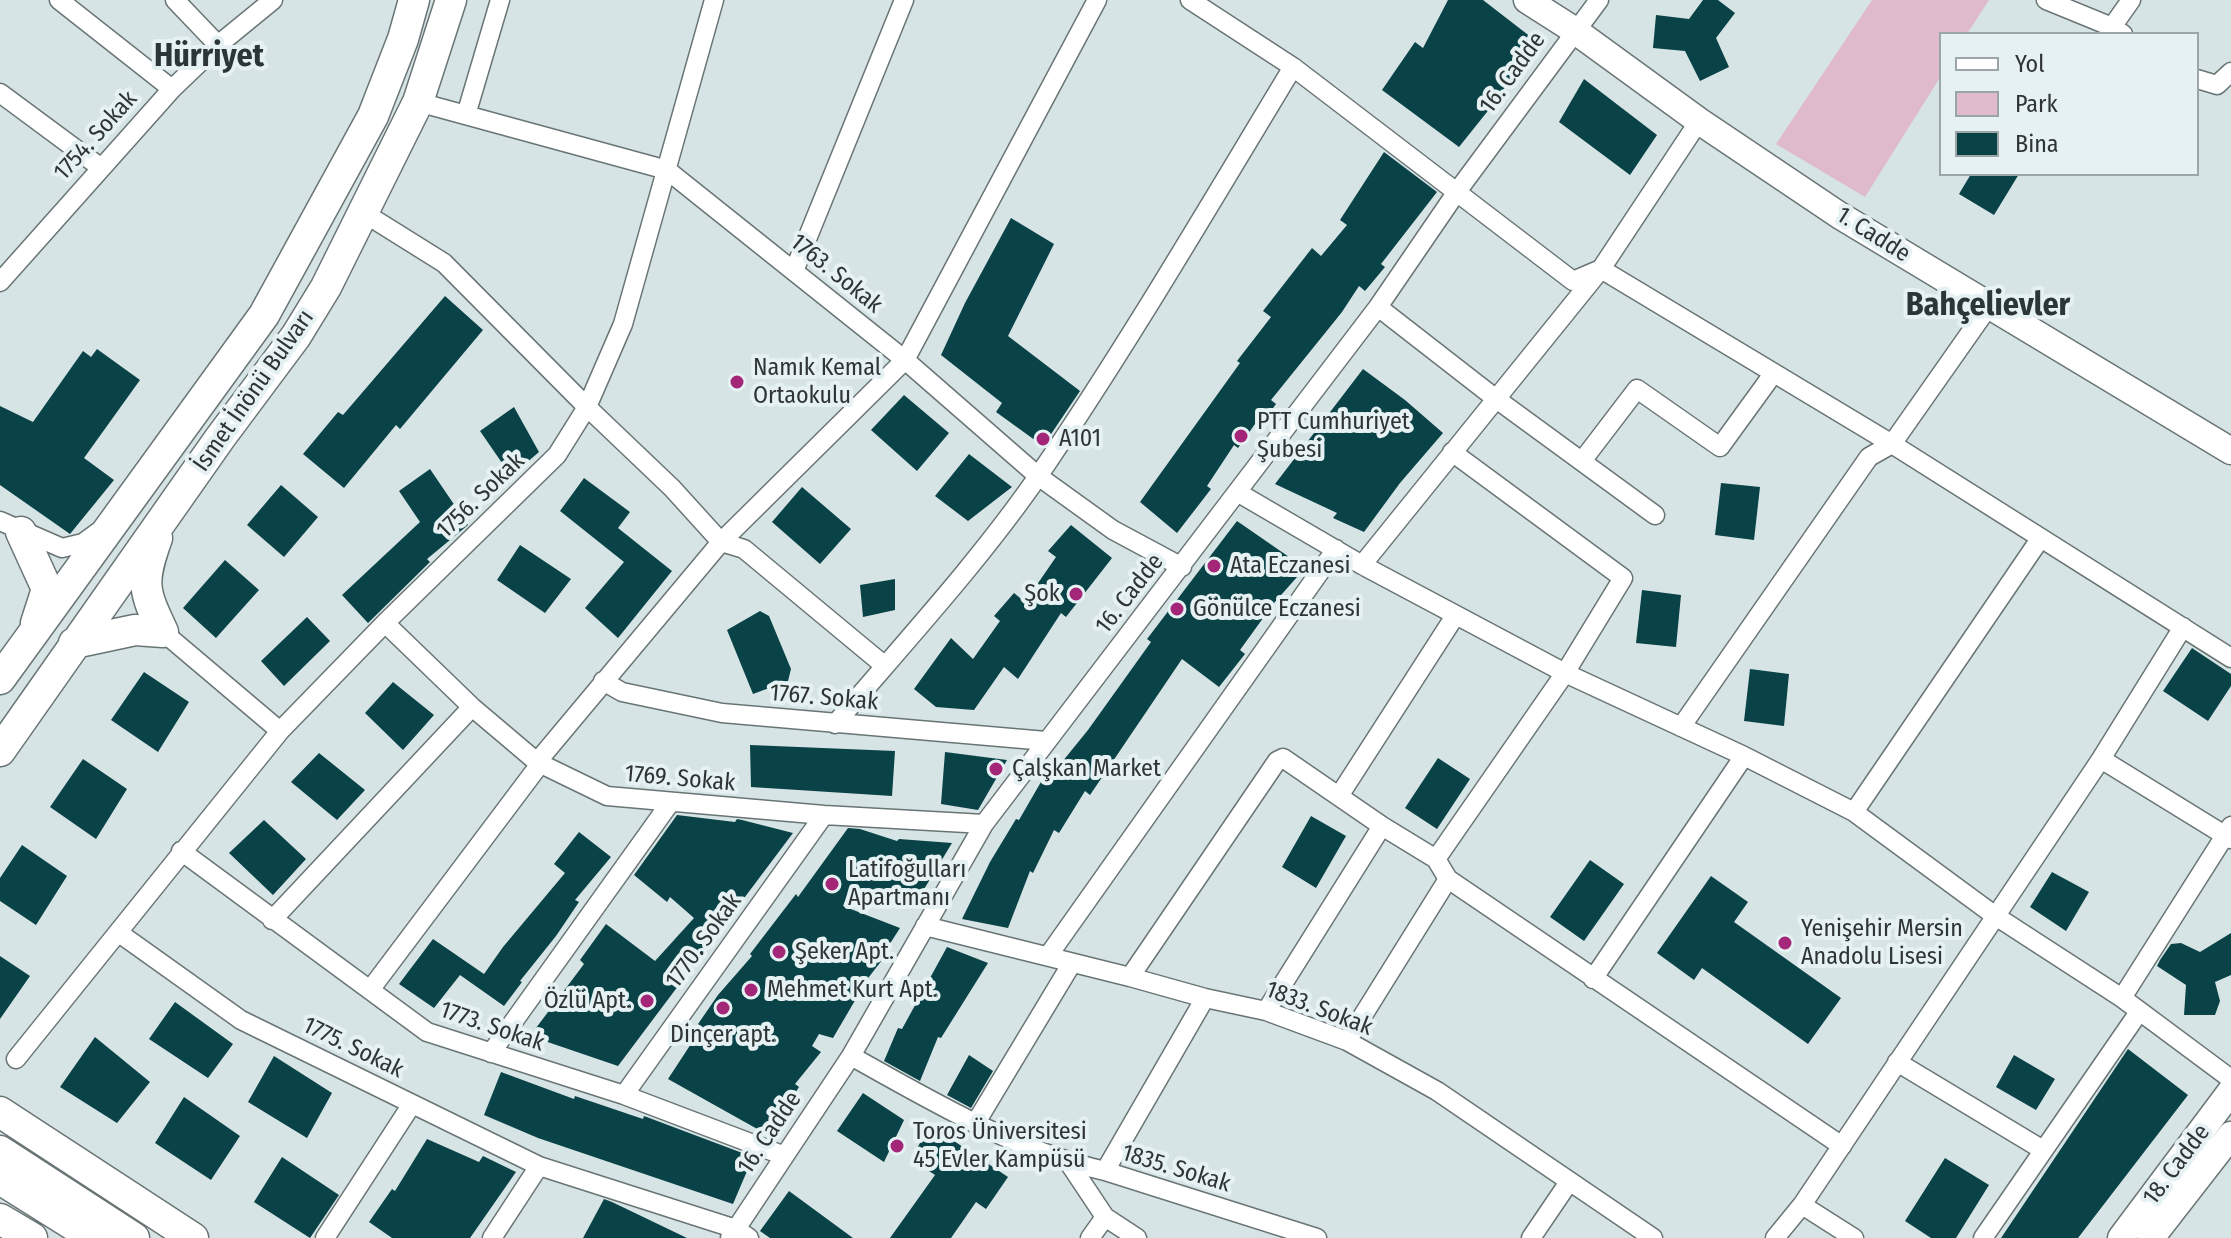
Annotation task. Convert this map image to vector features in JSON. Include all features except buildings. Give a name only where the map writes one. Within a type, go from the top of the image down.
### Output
[{"type":"main road","name":"İsmet İnönü Bulvarı","points":[[0,679],[264,315],[373,116],[403,39],[414,0]]},
{"type":"main road","name":"İsmet İnönü Bulvarı","points":[[0,751],[220,438],[296,336],[326,287],[418,102],[451,0]]},
{"type":"main road","points":[[74,643],[135,630],[163,632],[146,597],[146,568],[164,519]]},
{"type":"main road","points":[[11,527],[47,589],[33,635]]},
{"type":"main road","points":[[0,1112],[193,1238]]},
{"type":"main road","points":[[0,1151],[134,1238]]},
{"type":"main road","points":[[0,1179],[94,1238]]},
{"type":"main road","points":[[0,1219],[32,1238]]},
{"type":"street","points":[[59,0],[172,89]]},
{"type":"street","points":[[175,0],[218,45]]},
{"type":"street","name":"1754. Sokak","points":[[0,282],[172,89],[218,45],[273,0]]},
{"type":"street","points":[[466,115],[500,0]]},
{"type":"street","name":"1756. Sokak","points":[[119,933],[181,851],[280,731],[557,455],[587,407],[623,324],[714,0]]},
{"type":"street","points":[[794,271],[904,0]]},
{"type":"street","points":[[370,990],[603,681],[721,542],[905,360],[1097,0]]},
{"type":"street","points":[[1190,0],[1293,67],[1573,281],[1601,269]]},
{"type":"street","name":"1. Cadde","points":[[1527,0],[1839,215],[2231,451]]},
{"type":"street","name":"16. Cadde","points":[[738,1235],[782,1155],[851,1056],[984,824],[1378,307],[1456,193],[1599,0]]},
{"type":"street","points":[[2046,0],[2118,30],[2131,0]]},
{"type":"street","points":[[835,724],[973,563],[1038,476],[1167,278],[1293,67]]},
{"type":"street","points":[[2199,80],[2217,85],[2231,72]]},
{"type":"street","points":[[0,93],[100,167]]},
{"type":"street","name":"1763. Sokak","points":[[418,102],[667,170],[905,360],[1038,476],[1113,530],[1182,567]]},
{"type":"street","points":[[1362,565],[1601,269],[1699,121]]},
{"type":"street","points":[[364,213],[444,263],[672,488],[721,542],[744,549],[885,666]]},
{"type":"street","points":[[1601,269],[1892,444],[2231,658]]},
{"type":"street","points":[[1681,727],[1869,457],[1892,444],[1989,306]]},
{"type":"street","points":[[1378,307],[1495,398],[1655,515]]},
{"type":"street","points":[[1582,461],[1637,389],[1720,447],[1773,374]]},
{"type":"street","points":[[1436,859],[1565,673],[1623,578],[1452,452]]},
{"type":"street","points":[[1237,492],[1455,616],[1565,673],[1744,756],[1854,812],[1994,915],[2122,998],[2231,1079]]},
{"type":"street","points":[[11,527],[62,548],[83,543],[117,520]]},
{"type":"street","points":[[1854,812],[2040,539]]},
{"type":"street","points":[[1048,956],[1336,549]]},
{"type":"street","points":[[1339,796],[1455,616]]},
{"type":"street","name":"1769. Sokak","points":[[385,623],[472,707],[539,763],[607,796],[824,815],[984,824]]},
{"type":"street","points":[[1775,1238],[1802,1205],[2101,759],[2183,627]]},
{"type":"street","points":[[163,632],[280,731]]},
{"type":"street","name":"1767. Sokak","points":[[603,681],[622,692],[722,713],[1046,741]]},
{"type":"street","points":[[272,920],[472,707]]},
{"type":"street","points":[[1593,979],[1744,756]]},
{"type":"street","points":[[1130,977],[1277,761],[1283,758],[1436,859],[1448,879],[1842,1146]]},
{"type":"street","points":[[2101,759],[2229,834],[2122,998]]},
{"type":"street","points":[[491,1053],[670,803]]},
{"type":"street","name":"1770. Sokak","points":[[624,1095],[824,815]]},
{"type":"street","points":[[1266,1011],[1382,826]]},
{"type":"street","name":"1773. Sokak","points":[[181,851],[427,1032],[624,1095],[782,1155]]},
{"type":"street","points":[[1347,1041],[1448,879]]},
{"type":"street","name":"1833. Sokak","points":[[925,926],[1266,1011],[1347,1041],[1437,1091],[1653,1238]]},
{"type":"street","points":[[16,1059],[119,933]]},
{"type":"street","name":"1775. Sokak","points":[[119,933],[241,1020],[539,1166],[738,1235]]},
{"type":"street","points":[[975,1124],[1072,963]]},
{"type":"street","points":[[1105,1171],[1205,998]]},
{"type":"street","points":[[1983,1238],[2139,1012]]},
{"type":"street","name":"1835. Sokak","points":[[851,1056],[975,1124],[1069,1163],[1105,1171],[1317,1238]]},
{"type":"street","points":[[1897,1062],[2043,1150]]},
{"type":"street","name":"18. Cadde","points":[[2121,1238],[2231,1091]]},
{"type":"street","points":[[325,1238],[412,1104]]},
{"type":"street","name":"18. Cadde","points":[[2151,1238],[2231,1135]]},
{"type":"street","points":[[1069,1163],[1105,1217],[1137,1238]]},
{"type":"street","points":[[492,1238],[539,1166]]},
{"type":"street","points":[[1531,1238],[1569,1182]]},
{"type":"street","points":[[1802,1205],[1854,1238]]},
{"type":"street","points":[[1090,1238],[1105,1217]]},
{"type":"green space","points":[[1872,0],[1989,0],[1968,32],[1939,32],[1939,79],[1865,197],[1776,144]]},
{"type":"place","name":"Namık Kemal Ortaokulu","points":[[737,382]]},
{"type":"place","name":"PTT Cumhuriyet Şubesi","points":[[1241,436]]},
{"type":"place","name":"A101","points":[[1043,439]]},
{"type":"place","name":"Ata Eczanesi","points":[[1214,566]]},
{"type":"place","name":"Şok","points":[[1076,594]]},
{"type":"place","name":"Gönülce Eczanesi","points":[[1177,609]]},
{"type":"place","name":"Çalşkan Market","points":[[996,769]]},
{"type":"place","name":"Latifoğulları Apartmanı","points":[[832,884]]},
{"type":"place","name":"Yenişehir Mersin Anadolu Lisesi","points":[[1785,943]]},
{"type":"place","name":"Şeker Apt.","points":[[779,952]]},
{"type":"place","name":"Mehmet Kurt Apt.","points":[[751,990]]},
{"type":"place","name":"Özlü Apt.","points":[[647,1001]]},
{"type":"place","name":"Dinçer apt.","points":[[723,1008]]},
{"type":"place","name":"Toros Üniversitesi 45 Evler Kampüsü","points":[[897,1146]]},
{"type":"district","name":"Hürriyet","points":[[209,57]]},
{"type":"district","name":"Bahçelievler","points":[[1988,306]]}]
